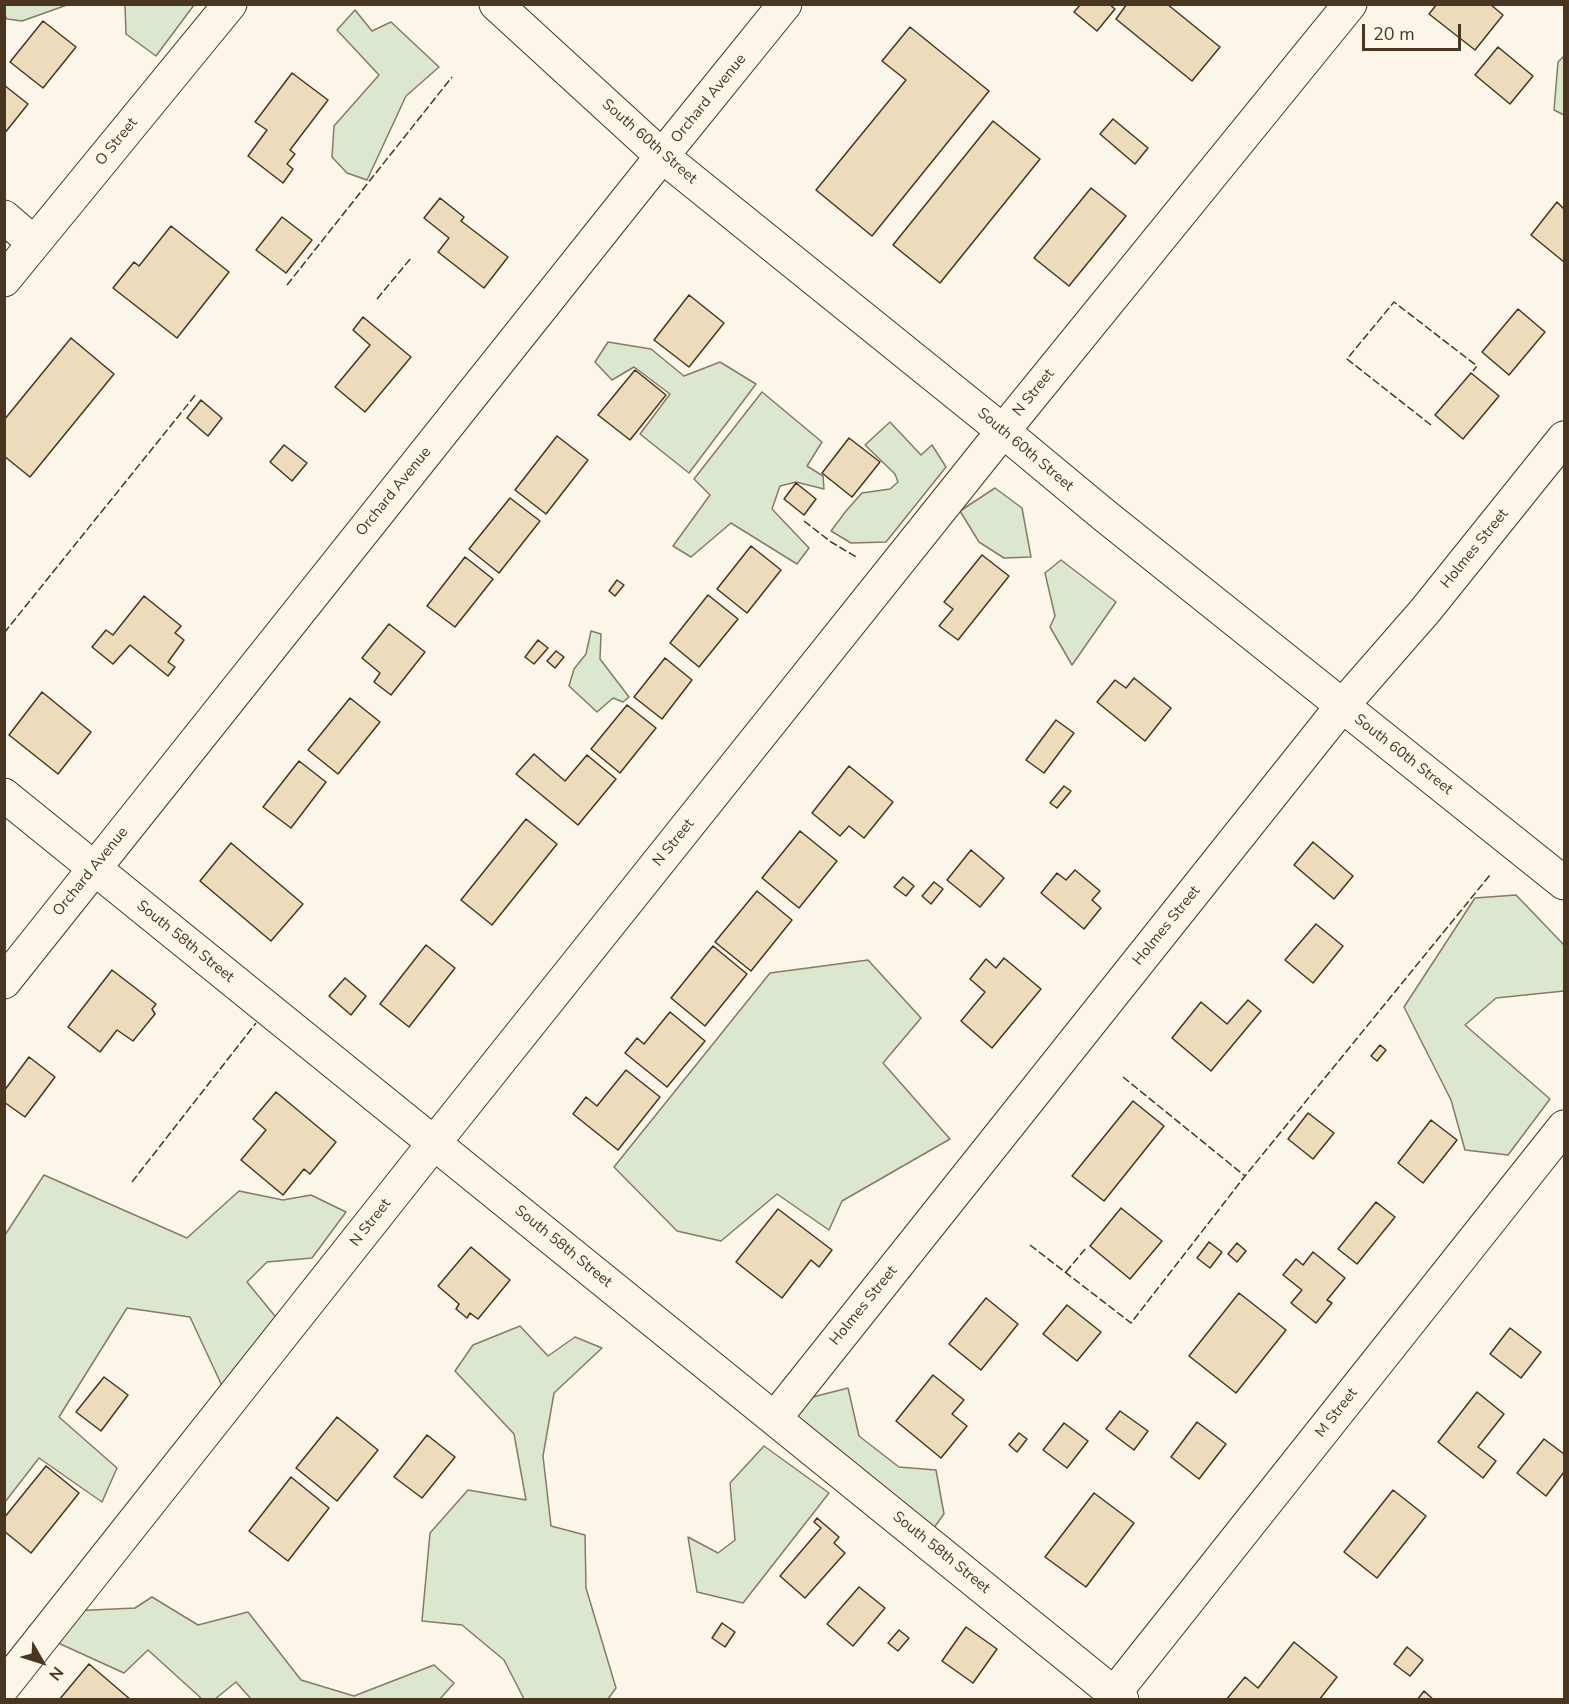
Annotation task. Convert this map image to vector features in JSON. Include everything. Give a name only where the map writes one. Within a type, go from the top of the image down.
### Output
[{"type":"street","name":"O Street","points":[[4,280],[230,4]]},
{"type":"street","name":"South 60th Street","points":[[496,4],[662,156],[1104,515],[1564,883]]},
{"type":"street","name":"Orchard Avenue","points":[[4,982],[662,156],[786,4]]},
{"type":"street","name":"N Street","points":[[4,1686],[1003,431],[1350,4]]},
{"type":"street","points":[[4,217],[34,243]]},
{"type":"street","name":"Holmes Street","points":[[775,1418],[1342,706],[1425,611],[1564,438]]},
{"type":"street","name":"South 58th Street","points":[[4,795],[775,1418],[1115,1697]]},
{"type":"street","name":"M Street","points":[[1115,1697],[1564,1127]]},
{"type":"green space","points":[[125,4],[194,5],[156,56],[126,34]]},
{"type":"green space","points":[[4,5],[67,5],[22,21],[7,19]]},
{"type":"green space","points":[[355,10],[372,31],[391,22],[439,67],[406,96],[367,180],[347,173],[332,157],[334,126],[379,75],[337,30]]},
{"type":"green space","points":[[1564,56],[1564,115],[1554,110],[1558,62]]},
{"type":"green space","points":[[608,342],[651,349],[684,376],[720,362],[756,384],[689,473],[640,434],[670,394],[634,367],[612,380],[595,362]]},
{"type":"green space","points":[[762,392],[822,442],[807,466],[823,476],[824,489],[796,482],[780,486],[772,509],[809,548],[797,564],[731,523],[691,557],[673,546],[710,495],[694,479]]},
{"type":"green space","points":[[890,422],[921,455],[932,445],[946,467],[886,542],[851,543],[831,531],[846,511],[862,493],[890,489],[898,482],[895,474],[865,445]]},
{"type":"green space","points":[[995,488],[1022,508],[1031,557],[1004,558],[979,542],[960,511]]},
{"type":"green space","points":[[1061,560],[1116,602],[1072,665],[1050,627],[1055,616],[1045,573]]},
{"type":"green space","points":[[591,631],[601,634],[600,659],[629,697],[623,702],[613,698],[597,712],[569,686],[574,669],[586,654]]},
{"type":"green space","points":[[1516,895],[1564,945],[1564,991],[1496,998],[1465,1025],[1550,1099],[1508,1155],[1465,1150],[1451,1100],[1404,1007],[1475,898]]},
{"type":"green space","points":[[868,960],[921,1018],[883,1063],[950,1139],[842,1201],[829,1230],[777,1194],[721,1241],[677,1231],[614,1167],[770,973]]},
{"type":"green space","points":[[44,1175],[187,1238],[239,1191],[283,1200],[311,1195],[346,1212],[312,1258],[267,1262],[247,1282],[279,1321],[223,1388],[190,1317],[127,1308],[59,1417],[117,1468],[102,1502],[39,1458],[5,1502],[5,1235]]},
{"type":"green space","points":[[520,1326],[548,1356],[575,1337],[602,1348],[554,1393],[543,1456],[551,1526],[585,1535],[586,1588],[616,1688],[608,1699],[524,1699],[504,1660],[462,1625],[422,1621],[430,1533],[468,1490],[526,1500],[514,1434],[455,1371],[473,1345]]},
{"type":"green space","points":[[848,1388],[859,1436],[899,1467],[936,1470],[944,1514],[927,1537],[795,1432],[801,1400]]},
{"type":"green space","points":[[764,1446],[829,1493],[743,1603],[697,1592],[688,1537],[718,1553],[735,1540],[730,1483]]},
{"type":"green space","points":[[152,1597],[198,1625],[248,1612],[301,1680],[354,1696],[434,1665],[454,1683],[440,1699],[251,1699],[236,1682],[215,1699],[202,1699],[148,1650],[124,1673],[56,1642],[71,1611],[135,1608]]},
{"type":"building","points":[[1081,4],[1109,4],[1115,9],[1097,31],[1074,12]]},
{"type":"building","points":[[1127,4],[1167,4],[1220,47],[1192,81],[1116,19]]},
{"type":"building","points":[[1437,4],[1490,4],[1503,15],[1475,50],[1429,14]]},
{"type":"building","points":[[43,21],[76,47],[43,88],[10,62]]},
{"type":"building","points":[[910,27],[989,91],[872,236],[816,190],[906,80],[882,61]]},
{"type":"building","points":[[1498,47],[1533,76],[1510,104],[1475,75]]},
{"type":"building","points":[[292,73],[328,100],[290,150],[295,154],[287,164],[293,169],[283,183],[248,156],[267,130],[255,122]]},
{"type":"building","points":[[4,85],[28,104],[4,134]]},
{"type":"building","points":[[1113,119],[1148,148],[1135,164],[1100,134]]},
{"type":"building","points":[[993,121],[1040,159],[940,283],[893,245]]},
{"type":"building","points":[[1091,188],[1126,216],[1069,286],[1034,258]]},
{"type":"building","points":[[440,198],[464,217],[461,221],[508,257],[484,288],[438,252],[449,238],[424,218]]},
{"type":"building","points":[[1557,202],[1564,209],[1564,262],[1531,235]]},
{"type":"building","points":[[282,217],[312,240],[286,273],[256,250]]},
{"type":"building","points":[[171,226],[229,272],[177,338],[113,288],[134,262],[139,266]]},
{"type":"building","points":[[689,295],[724,323],[689,367],[654,340]]},
{"type":"building","points":[[1518,309],[1545,332],[1509,375],[1482,352]]},
{"type":"building","points":[[363,317],[411,357],[365,412],[335,387],[370,345],[353,330]]},
{"type":"building","points":[[71,338],[114,374],[30,477],[4,456],[4,420]]},
{"type":"building","points":[[635,370],[666,395],[630,440],[598,415]]},
{"type":"building","points":[[1471,373],[1499,396],[1463,439],[1435,415]]},
{"type":"building","points":[[201,400],[222,418],[208,436],[187,418]]},
{"type":"building","points":[[557,436],[588,460],[546,514],[515,490]]},
{"type":"building","points":[[849,438],[880,462],[852,497],[822,473]]},
{"type":"building","points":[[284,445],[307,463],[292,481],[270,462]]},
{"type":"building","points":[[796,483],[816,499],[804,515],[784,499]]},
{"type":"building","points":[[510,498],[540,521],[499,573],[469,549]]},
{"type":"building","points":[[751,546],[781,570],[747,613],[717,589]]},
{"type":"building","points":[[982,555],[1009,576],[958,640],[939,626],[953,609],[944,602]]},
{"type":"building","points":[[465,557],[493,579],[455,627],[427,606]]},
{"type":"building","points":[[617,580],[624,585],[615,596],[609,591]]},
{"type":"building","points":[[708,595],[738,619],[699,667],[670,643]]},
{"type":"building","points":[[144,596],[181,626],[175,633],[184,640],[168,662],[175,667],[168,676],[130,645],[113,664],[92,647],[106,630],[113,635]]},
{"type":"building","points":[[389,624],[425,652],[391,695],[374,682],[380,673],[362,658]]},
{"type":"building","points":[[538,640],[548,648],[534,664],[525,657]]},
{"type":"building","points":[[556,651],[564,657],[555,668],[547,661]]},
{"type":"building","points":[[665,658],[692,680],[662,719],[634,697]]},
{"type":"building","points":[[1134,678],[1171,708],[1145,741],[1097,702],[1115,680],[1126,688]]},
{"type":"building","points":[[42,692],[91,732],[58,774],[9,735]]},
{"type":"building","points":[[350,698],[380,722],[338,774],[308,750]]},
{"type":"building","points":[[627,705],[656,728],[620,773],[591,749]]},
{"type":"building","points":[[1056,720],[1074,733],[1044,773],[1026,760]]},
{"type":"building","points":[[534,754],[565,781],[587,755],[616,779],[578,825],[516,774]]},
{"type":"building","points":[[299,761],[326,782],[291,828],[263,807]]},
{"type":"building","points":[[849,766],[893,802],[864,838],[849,826],[840,836],[812,813]]},
{"type":"building","points":[[1064,786],[1071,791],[1057,808],[1050,803]]},
{"type":"building","points":[[526,819],[557,844],[492,925],[461,900]]},
{"type":"building","points":[[800,831],[837,861],[799,908],[762,878]]},
{"type":"building","points":[[1313,842],[1353,876],[1334,899],[1294,865]]},
{"type":"building","points":[[231,843],[303,904],[271,941],[200,881]]},
{"type":"building","points":[[971,850],[1004,878],[980,907],[947,880]]},
{"type":"building","points":[[1075,870],[1100,891],[1092,900],[1101,908],[1084,929],[1041,893],[1057,873],[1066,880]]},
{"type":"building","points":[[903,877],[914,886],[906,896],[894,887]]},
{"type":"building","points":[[934,882],[943,889],[931,904],[922,896]]},
{"type":"building","points":[[757,891],[792,920],[751,971],[715,942]]},
{"type":"building","points":[[1316,924],[1343,946],[1313,983],[1285,960]]},
{"type":"building","points":[[426,945],[455,968],[409,1027],[380,1004]]},
{"type":"building","points":[[713,946],[747,974],[705,1026],[671,998]]},
{"type":"building","points":[[1004,958],[1041,989],[992,1048],[961,1021],[985,992],[970,979],[986,959],[996,968]]},
{"type":"building","points":[[112,970],[156,1004],[152,1009],[155,1014],[133,1041],[117,1030],[100,1052],[68,1027]]},
{"type":"building","points":[[345,978],[366,996],[351,1015],[329,996]]},
{"type":"building","points":[[1248,1000],[1261,1011],[1211,1071],[1172,1038],[1201,1002],[1227,1024]]},
{"type":"building","points":[[670,1012],[705,1041],[667,1087],[625,1053],[637,1038],[644,1044]]},
{"type":"building","points":[[1380,1045],[1386,1050],[1377,1061],[1371,1056]]},
{"type":"building","points":[[29,1057],[55,1077],[25,1117],[4,1102],[4,1091]]},
{"type":"building","points":[[626,1070],[660,1097],[618,1150],[573,1114],[586,1097],[597,1106]]},
{"type":"building","points":[[276,1092],[336,1142],[310,1174],[304,1169],[283,1195],[241,1160],[266,1130],[253,1119]]},
{"type":"building","points":[[1133,1101],[1164,1126],[1104,1201],[1072,1176]]},
{"type":"building","points":[[1308,1113],[1334,1133],[1313,1159],[1288,1139]]},
{"type":"building","points":[[1431,1120],[1457,1140],[1423,1183],[1398,1163]]},
{"type":"building","points":[[1376,1202],[1395,1217],[1357,1264],[1338,1249]]},
{"type":"building","points":[[1121,1208],[1162,1241],[1130,1279],[1090,1246]]},
{"type":"building","points":[[778,1209],[832,1250],[819,1267],[811,1260],[782,1298],[736,1262]]},
{"type":"building","points":[[1209,1242],[1222,1252],[1210,1268],[1197,1258]]},
{"type":"building","points":[[1237,1243],[1246,1251],[1237,1262],[1228,1254]]},
{"type":"building","points":[[471,1247],[510,1280],[478,1319],[470,1313],[467,1318],[456,1309],[459,1304],[438,1286]]},
{"type":"building","points":[[1313,1252],[1345,1278],[1327,1300],[1332,1303],[1316,1323],[1291,1303],[1302,1290],[1283,1275],[1296,1259],[1303,1265]]},
{"type":"building","points":[[1239,1293],[1286,1330],[1236,1393],[1189,1356]]},
{"type":"building","points":[[986,1298],[1018,1324],[981,1370],[949,1344]]},
{"type":"building","points":[[1067,1305],[1101,1332],[1077,1361],[1043,1334]]},
{"type":"building","points":[[1510,1328],[1541,1352],[1521,1378],[1490,1354]]},
{"type":"building","points":[[933,1375],[964,1400],[952,1414],[967,1426],[941,1458],[896,1421]]},
{"type":"building","points":[[104,1377],[128,1395],[101,1431],[76,1412]]},
{"type":"building","points":[[1477,1392],[1504,1414],[1478,1447],[1496,1461],[1483,1478],[1438,1442]]},
{"type":"building","points":[[1120,1411],[1148,1431],[1134,1450],[1106,1429]]},
{"type":"building","points":[[337,1417],[378,1450],[337,1501],[296,1468]]},
{"type":"building","points":[[1197,1422],[1226,1444],[1199,1479],[1171,1457]]},
{"type":"building","points":[[1064,1423],[1088,1441],[1067,1468],[1043,1450]]},
{"type":"building","points":[[1019,1433],[1027,1439],[1017,1452],[1009,1445]]},
{"type":"building","points":[[427,1435],[455,1457],[422,1498],[394,1477]]},
{"type":"building","points":[[1544,1439],[1564,1454],[1564,1472],[1546,1496],[1517,1473]]},
{"type":"building","points":[[46,1466],[79,1493],[31,1553],[4,1531],[4,1518]]},
{"type":"building","points":[[291,1477],[329,1508],[288,1561],[249,1531]]},
{"type":"building","points":[[1393,1490],[1426,1516],[1377,1578],[1344,1552]]},
{"type":"building","points":[[1094,1493],[1134,1523],[1086,1587],[1045,1557]]},
{"type":"building","points":[[817,1518],[839,1537],[834,1543],[845,1553],[805,1598],[780,1576],[821,1528],[814,1522]]},
{"type":"building","points":[[859,1587],[885,1608],[853,1646],[827,1624]]},
{"type":"building","points":[[722,1623],[735,1632],[725,1647],[712,1638]]},
{"type":"building","points":[[966,1627],[997,1649],[973,1683],[942,1661]]},
{"type":"building","points":[[899,1630],[909,1638],[898,1651],[888,1643]]},
{"type":"building","points":[[1294,1642],[1337,1677],[1319,1700],[1226,1700],[1245,1677],[1258,1688]]},
{"type":"building","points":[[1407,1647],[1423,1660],[1410,1676],[1394,1664]]},
{"type":"building","points":[[89,1664],[131,1700],[59,1700]]},
{"type":"building","points":[[1424,1691],[1434,1700],[1417,1700]]},
{"type":"fence","points":[[287,285],[452,77]]},
{"type":"fence","points":[[377,299],[411,258]]},
{"type":"fence","points":[[1431,425],[1347,359],[1394,302],[1477,366],[1473,371]]},
{"type":"fence","points":[[4,633],[197,393]]},
{"type":"fence","points":[[804,521],[831,542],[858,558]]},
{"type":"fence","points":[[1030,1245],[1131,1323],[1245,1176],[1490,875]]},
{"type":"fence","points":[[132,1182],[256,1023]]},
{"type":"fence","points":[[1123,1077],[1245,1176]]},
{"type":"fence","points":[[1066,1272],[1086,1248]]}]
